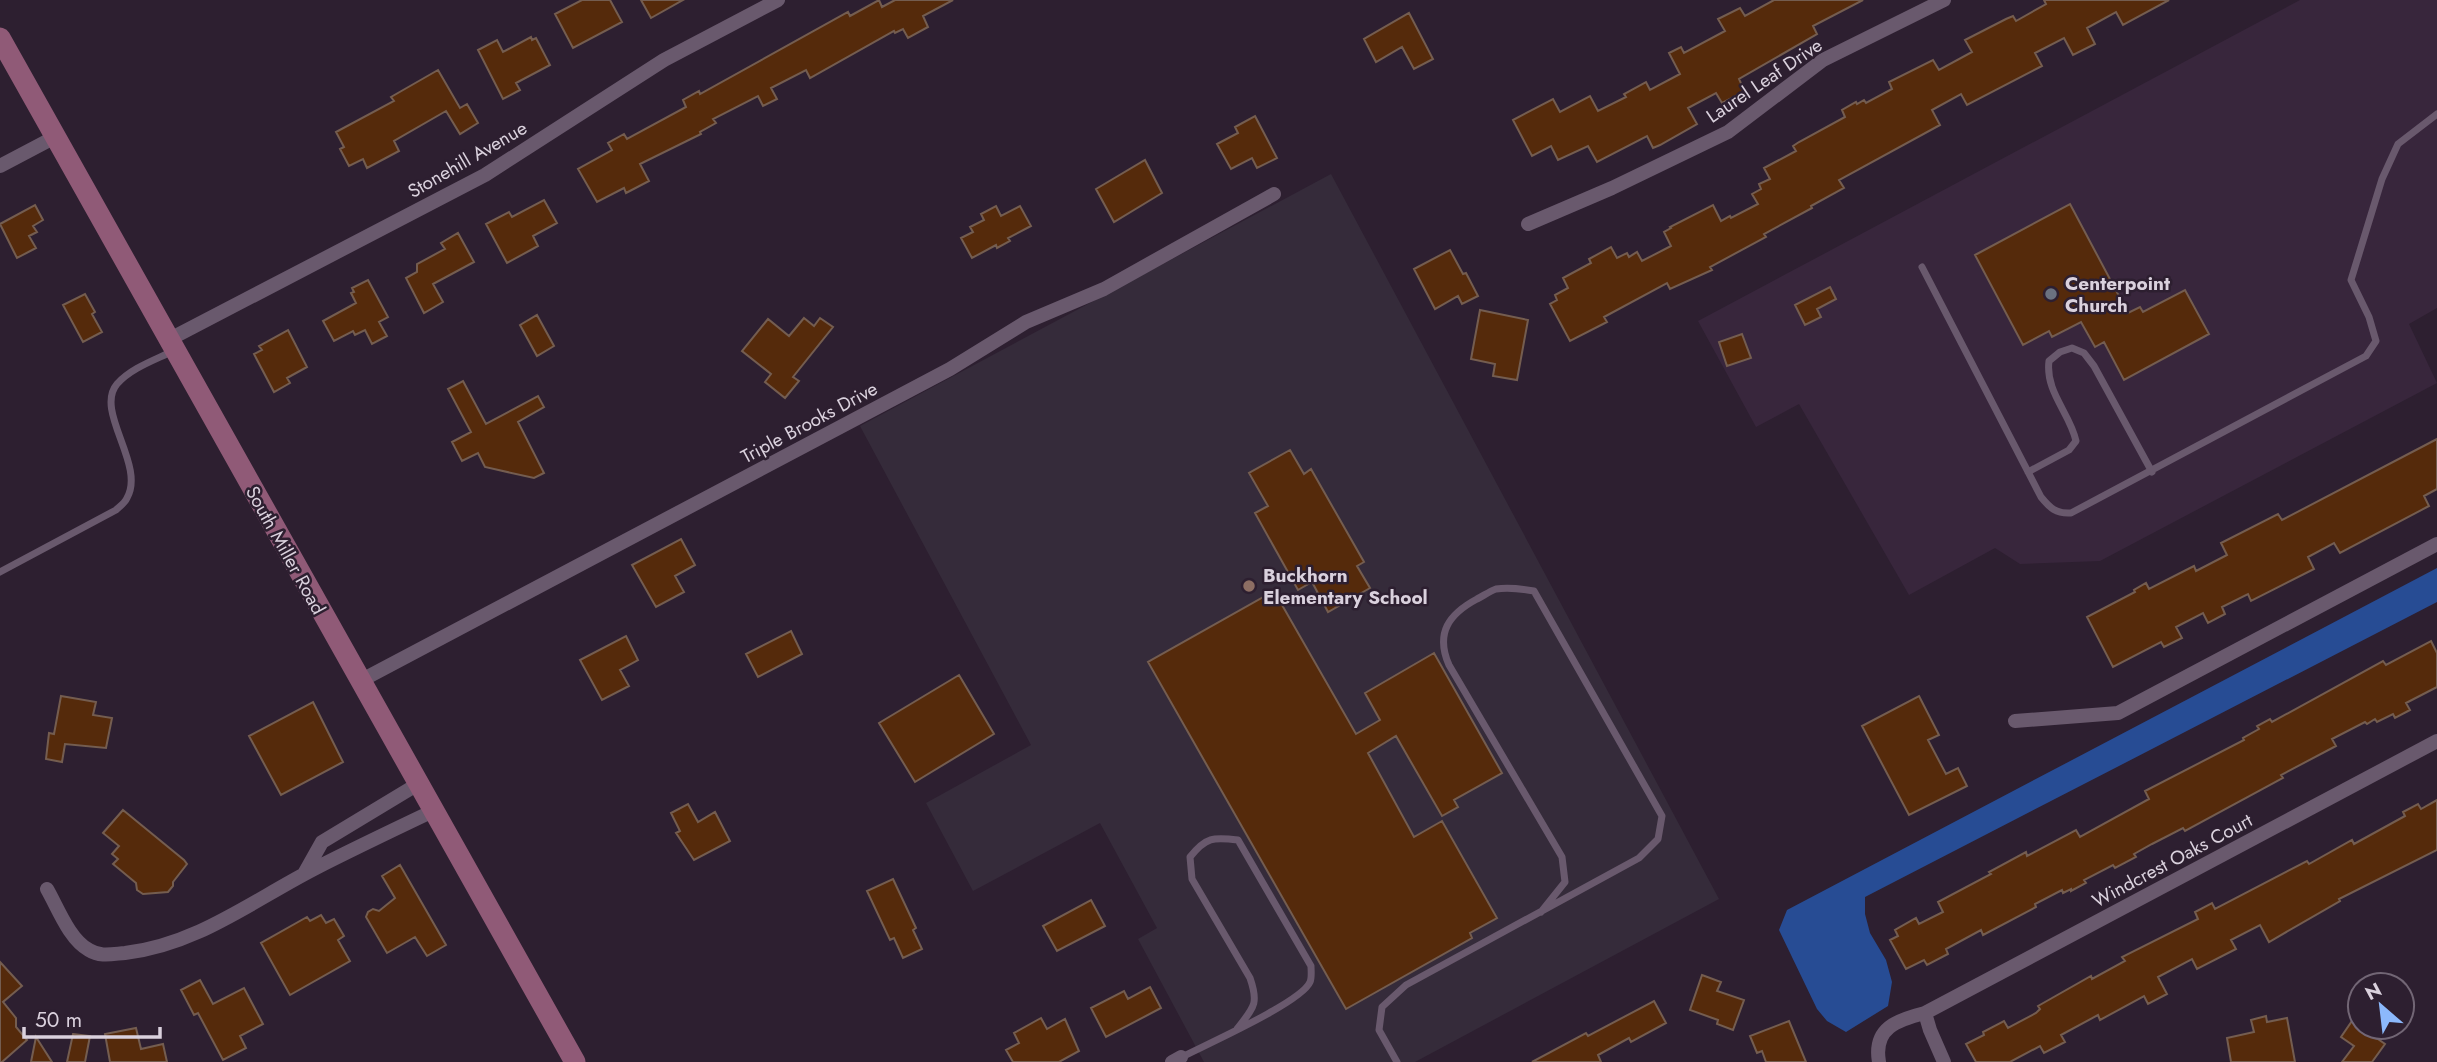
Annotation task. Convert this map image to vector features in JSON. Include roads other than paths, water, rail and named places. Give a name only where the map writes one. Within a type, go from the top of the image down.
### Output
[{"type":"street","name":"Stonehill Avenue","points":[[171,345],[485,175],[664,60],[778,0]]},
{"type":"street","name":"Laurel Leaf Drive","points":[[1528,224],[1612,188],[1728,132],[1824,61],[1944,0]]},
{"type":"street","name":"South Miller Road","points":[[0,37],[575,1062]]},
{"type":"street","points":[[0,166],[55,137]]},
{"type":"street","name":"Triple Brooks Drive","points":[[360,681],[950,369],[1026,322],[1104,289],[1274,194]]},
{"type":"street","points":[[2015,720],[2118,713],[2437,544]]},
{"type":"street","name":"Windcrest Oaks Court","points":[[1880,1062],[1877,1048],[1881,1035],[1905,1018],[1925,1013],[2437,741]]},
{"type":"street","points":[[304,874],[322,842],[418,784]]},
{"type":"street","points":[[47,889],[76,939],[88,950],[102,955],[137,951],[187,937],[217,925],[304,874],[433,811]]},
{"type":"street","points":[[357,819],[369,840]]},
{"type":"street","points":[[1925,1013],[1944,1062]]},
{"type":"lane","points":[[1922,267],[2041,497],[2050,508],[2060,514],[2071,513],[2366,356],[2376,341],[2369,317],[2351,280],[2382,179],[2398,144],[2437,114]]},
{"type":"lane","points":[[0,572],[116,510],[128,498],[131,480],[129,463],[113,413],[112,392],[124,378],[171,345]]},
{"type":"lane","points":[[2028,471],[2069,450],[2076,441],[2073,429],[2047,376],[2049,361],[2060,352],[2072,348],[2084,353],[2094,366],[2152,472]]},
{"type":"lane","points":[[1397,1062],[1379,1030],[1382,1007],[1406,985],[1541,912],[1639,858],[1658,839],[1662,816],[1534,591],[1496,590],[1461,608],[1446,624],[1443,642],[1449,665],[1562,857],[1565,882],[1541,912]]},
{"type":"lane","points":[[1176,1060],[1296,998],[1310,983],[1311,966],[1238,840],[1217,837],[1200,844],[1190,858],[1192,879],[1250,978],[1255,994],[1255,1006],[1237,1028]]},
{"type":"water","points":[[2437,568],[2437,602],[1865,897],[1865,914],[1870,933],[1886,960],[1892,982],[1888,1006],[1846,1032],[1827,1021],[1817,1009],[1779,930],[1787,910]]},
{"type":"place","name":"Centerpoint Church","points":[[2051,294]]},
{"type":"place","name":"Buckhorn Elementary School","points":[[1249,586]]}]
